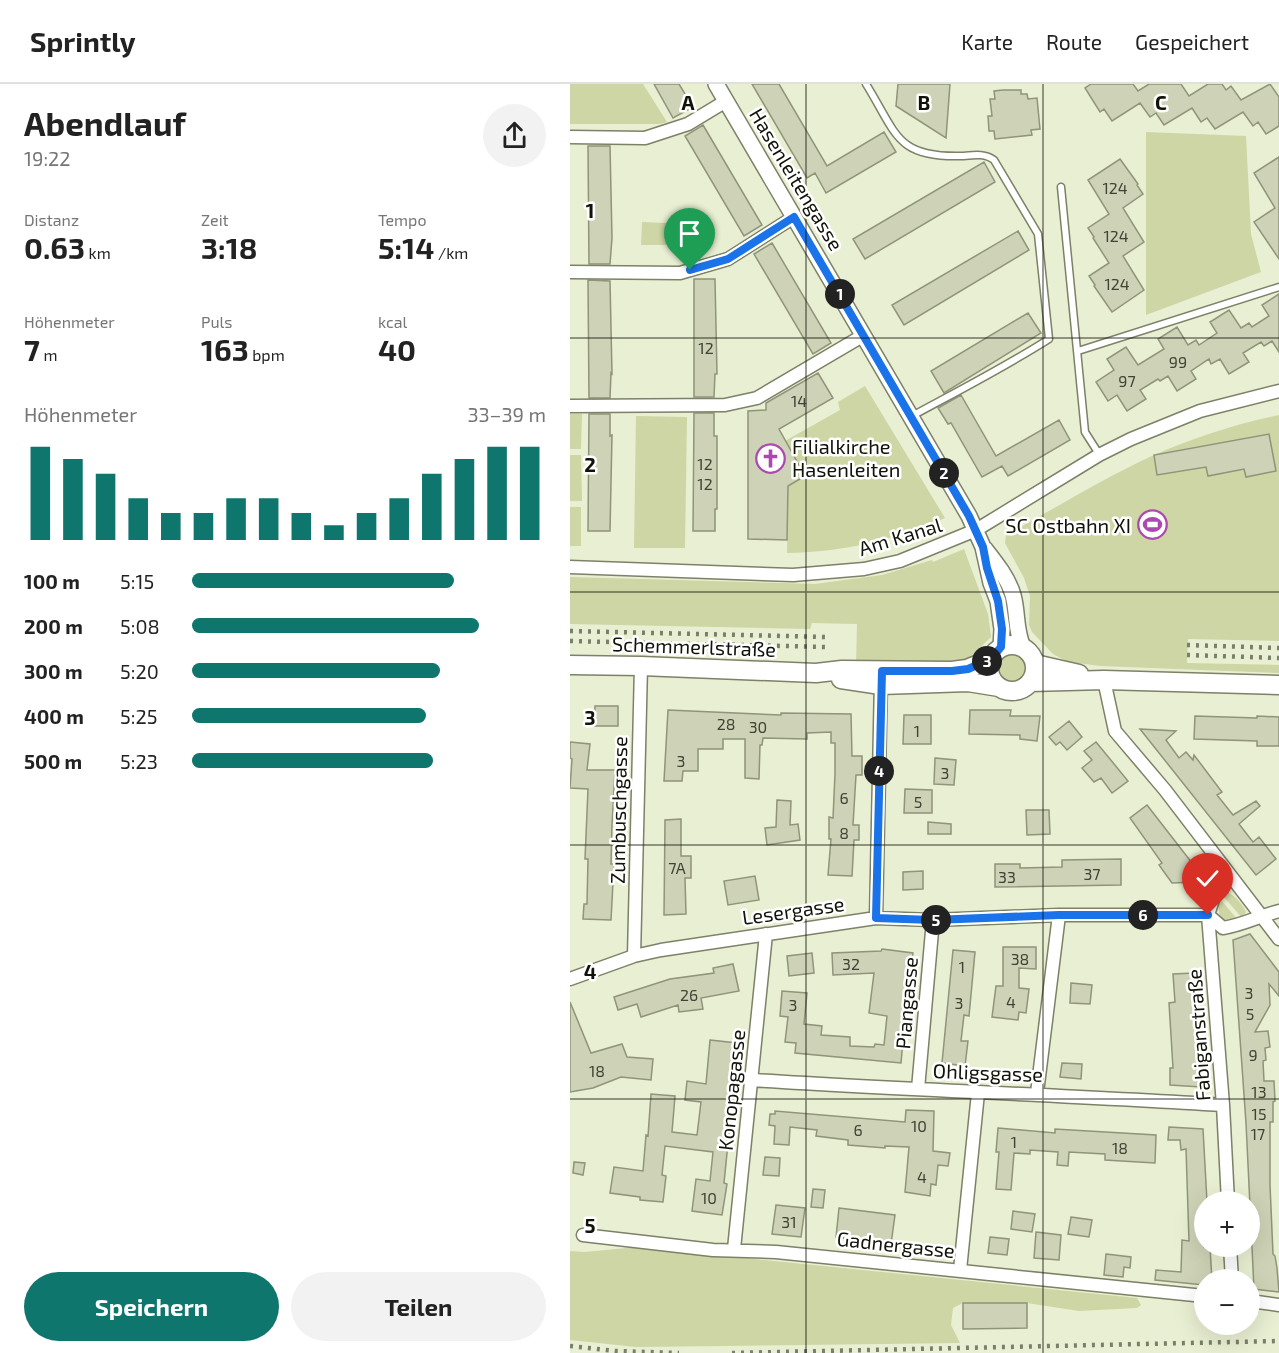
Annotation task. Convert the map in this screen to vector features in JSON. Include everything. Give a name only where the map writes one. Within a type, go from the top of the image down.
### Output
[{"type":"main road","points":[[1015,645],[1023,647],[1029,651],[1035,664],[1030,682],[1024,688],[1014,691],[999,687],[990,674],[996,653],[1015,645]]},
{"type":"main road","name":"Schemmerlstraße","points":[[881,678],[968,669],[996,653]]},
{"type":"main road","points":[[1035,664],[1104,680]]},
{"type":"main road","name":"Schemmerlstraße","points":[[570,665],[816,673],[842,670],[881,678],[968,682],[999,687]]},
{"type":"main road","points":[[1030,682],[1104,680],[1279,685]]},
{"type":"street","name":"Hasenleitengasse","points":[[716,84],[976,530],[983,547],[1001,614],[1002,629],[996,653]]},
{"type":"street","points":[[570,137],[645,138],[688,124],[726,101]]},
{"type":"street","points":[[570,272],[680,273],[728,259],[794,217]]},
{"type":"street","points":[[570,406],[725,405],[757,398],[864,335]]},
{"type":"street","name":"Am Kanal","points":[[570,567],[793,575],[864,569],[900,561],[976,530],[1099,455],[1140,435],[1200,411],[1279,390]]},
{"type":"street","name":"Hasenleitengasse","points":[[983,547],[996,562],[1010,588],[1017,630],[1023,647]]},
{"type":"street","name":"Zumbuschgasse","points":[[634,956],[641,666]]},
{"type":"street","points":[[876,918],[881,678]]},
{"type":"street","points":[[1104,680],[1115,731],[1165,790],[1223,869],[1279,939]]},
{"type":"street","name":"Fabiganstraße","points":[[1223,869],[1208,915],[1227,1191]]},
{"type":"street","points":[[1208,915],[1223,928],[1238,926],[1260,916],[1279,911]]},
{"type":"street","points":[[1037,1093],[1059,915]]},
{"type":"street","name":"Lesergasse","points":[[570,979],[634,956],[661,950],[876,918],[933,920],[1059,915],[1208,915]]},
{"type":"street","name":"Piangasse","points":[[918,1089],[933,920]]},
{"type":"street","name":"Konopagasse","points":[[734,1249],[766,934]]},
{"type":"street","name":"Ohligsgasse","points":[[752,1080],[978,1093],[1037,1093],[1223,1105]]},
{"type":"street","points":[[960,1270],[978,1093]]},
{"type":"street","name":"Gadnergasse","points":[[583,1235],[713,1250],[734,1249],[960,1270],[1194,1295]]},
{"type":"street","points":[[1260,1302],[1279,1305]]},
{"type":"lane","points":[[866,84],[902,142],[912,149],[931,155],[985,155],[994,160],[1038,234],[1049,339],[1003,368],[968,384],[912,417]]},
{"type":"lane","points":[[1061,187],[1085,432],[1099,455]]},
{"type":"lane","points":[[1078,351],[1279,287]]},
{"type":"green space","points":[[570,84],[643,84],[667,122],[660,124],[570,124]]},
{"type":"green space","points":[[1146,132],[1246,136],[1251,234],[1261,272],[1146,315]]},
{"type":"green space","points":[[642,222],[667,223],[666,245],[641,245]]},
{"type":"green space","points":[[865,386],[945,518],[907,533],[868,543],[829,550],[787,553],[788,486],[805,476],[785,441],[840,410],[838,402]]},
{"type":"green space","points":[[570,414],[582,414],[581,449],[570,449]]},
{"type":"green space","name":"SC Ostbahn XI","points":[[1279,415],[1279,641],[1188,639],[1187,663],[1279,665],[1279,673],[1101,666],[1068,662],[1053,654],[1032,632],[1029,625],[1030,596],[1024,578],[1005,543],[1006,535],[1096,484],[1152,456],[1214,432]]},
{"type":"green space","points":[[636,416],[687,417],[685,548],[634,548]]},
{"type":"green space","points":[[570,455],[581,455],[582,501],[570,501]]},
{"type":"green space","points":[[570,507],[581,507],[581,546],[570,546]]},
{"type":"green space","points":[[964,549],[988,614],[991,637],[963,664],[856,664],[857,624],[812,623],[810,629],[570,624],[570,577],[815,584],[882,575],[932,560],[933,562]]},
{"type":"green space","points":[[1011,652],[1022,656],[1026,667],[1022,678],[1011,682],[1000,678],[996,667],[1000,656]]},
{"type":"green space","points":[[1228,893],[1236,898],[1245,909],[1246,912],[1242,918],[1224,897]]},
{"type":"green space","points":[[1221,900],[1237,919],[1229,922],[1220,917],[1218,906]]},
{"type":"green space","points":[[637,1247],[1137,1298],[1141,1305],[1137,1308],[1079,1311],[1027,1303],[963,1303],[953,1308],[951,1325],[960,1343],[636,1347],[570,1340],[570,1251],[585,1252]]},
{"type":"building","points":[[654,84],[679,84],[693,107],[673,118]]},
{"type":"building","points":[[752,84],[779,84],[827,166],[884,132],[896,152],[826,193],[815,173],[807,178]]},
{"type":"building","points":[[898,84],[950,84],[946,138],[896,106]]},
{"type":"building","points":[[1091,84],[1133,84],[1138,91],[1149,84],[1181,84],[1189,96],[1208,84],[1222,84],[1226,90],[1231,86],[1241,100],[1270,84],[1279,97],[1279,126],[1266,134],[1258,122],[1253,126],[1243,112],[1215,129],[1207,118],[1201,122],[1192,108],[1164,125],[1156,113],[1150,117],[1140,103],[1112,121],[1104,109],[1100,112],[1085,88]]},
{"type":"building","points":[[1021,90],[1021,94],[1027,94],[1028,99],[1037,98],[1040,129],[1031,130],[1032,135],[995,139],[994,131],[989,131],[988,116],[992,116],[990,99],[995,99],[994,91]]},
{"type":"building","points":[[703,125],[762,225],[744,236],[685,136]]},
{"type":"building","points":[[588,146],[610,146],[612,238],[610,264],[589,264]]},
{"type":"building","points":[[1279,157],[1279,259],[1254,222],[1275,208],[1254,173]]},
{"type":"building","points":[[1120,159],[1143,194],[1123,208],[1144,242],[1123,256],[1144,290],[1112,312],[1089,276],[1109,263],[1088,228],[1109,214],[1088,180]]},
{"type":"building","points":[[984,162],[995,182],[865,259],[853,239]]},
{"type":"building","points":[[1018,231],[1029,250],[904,325],[892,305]]},
{"type":"building","points":[[772,243],[831,343],[813,354],[754,254]]},
{"type":"building","points":[[694,279],[715,279],[717,374],[715,374],[714,397],[694,397]]},
{"type":"building","points":[[588,280],[610,281],[612,374],[610,398],[589,398]]},
{"type":"building","points":[[1279,294],[1279,352],[1272,341],[1264,346],[1261,342],[1243,353],[1249,362],[1229,374],[1220,359],[1211,364],[1209,359],[1191,371],[1196,379],[1177,391],[1168,376],[1140,390],[1146,399],[1127,411],[1117,395],[1108,401],[1096,382],[1114,370],[1107,359],[1126,347],[1138,365],[1164,349],[1158,339],[1177,327],[1188,345],[1196,340],[1199,345],[1217,333],[1210,322],[1229,310],[1241,328],[1249,323],[1252,327],[1269,316],[1262,305]]},
{"type":"building","points":[[1028,313],[1041,333],[944,393],[931,371]]},
{"type":"building","name":"Filialkirche Hasenleiten","points":[[818,373],[833,398],[779,429],[805,476],[788,486],[787,540],[748,539],[748,411],[766,410],[766,403]]},
{"type":"building","points":[[961,395],[996,456],[1059,420],[1070,440],[1008,476],[1002,466],[982,477],[951,423],[948,424],[938,408]]},
{"type":"building","points":[[694,413],[714,413],[714,436],[717,436],[715,531],[693,531]]},
{"type":"building","points":[[589,414],[610,414],[610,436],[612,435],[610,531],[588,531]]},
{"type":"building","points":[[1269,434],[1276,471],[1246,477],[1244,469],[1208,476],[1206,467],[1157,475],[1154,455]]},
{"type":"building","points":[[595,706],[618,706],[618,726],[587,726],[587,710],[595,710]]},
{"type":"building","points":[[668,710],[781,715],[781,713],[851,714],[852,756],[862,756],[862,775],[856,775],[853,825],[859,825],[859,840],[854,840],[852,876],[828,875],[831,839],[829,839],[829,817],[833,818],[835,774],[835,743],[831,743],[831,732],[807,733],[807,739],[763,738],[762,745],[760,745],[759,779],[745,778],[745,739],[723,739],[723,749],[698,749],[698,771],[683,771],[682,781],[664,781]]},
{"type":"building","points":[[970,710],[1011,710],[1010,716],[1040,716],[1037,741],[1020,739],[1020,735],[969,734]]},
{"type":"building","points":[[904,715],[931,715],[931,744],[903,744]]},
{"type":"building","points":[[1195,716],[1279,717],[1279,746],[1257,746],[1257,741],[1194,739]]},
{"type":"building","points":[[1069,721],[1082,737],[1067,750],[1060,742],[1056,745],[1049,737]]},
{"type":"building","points":[[1140,729],[1176,731],[1166,740],[1179,758],[1186,752],[1193,760],[1194,755],[1222,792],[1217,795],[1233,815],[1256,801],[1260,806],[1239,824],[1253,842],[1259,837],[1276,859],[1256,875]]},
{"type":"building","points":[[570,742],[590,744],[587,770],[615,770],[611,920],[583,919],[584,904],[587,904],[588,859],[585,859],[588,789],[570,788],[572,759],[570,758]]},
{"type":"building","points":[[1096,742],[1128,781],[1112,793],[1101,778],[1094,782],[1082,768],[1092,760],[1084,751]]},
{"type":"building","points":[[935,758],[956,760],[954,785],[934,784]]},
{"type":"building","points":[[905,789],[932,790],[932,813],[904,813]]},
{"type":"building","points":[[777,800],[791,801],[790,825],[798,824],[800,840],[767,845],[765,828],[776,827]]},
{"type":"building","points":[[1147,805],[1199,872],[1201,877],[1195,882],[1172,883],[1159,865],[1162,863],[1130,818]]},
{"type":"building","points":[[1026,810],[1049,810],[1050,834],[1027,835]]},
{"type":"building","points":[[681,819],[681,856],[691,856],[691,878],[685,878],[686,914],[664,915],[665,820]]},
{"type":"building","points":[[928,822],[951,824],[951,834],[928,834]]},
{"type":"building","points":[[1121,859],[1121,885],[995,887],[995,864],[1020,864],[1020,868],[1062,867],[1062,860]]},
{"type":"building","points":[[923,871],[923,889],[903,890],[903,872]]},
{"type":"building","points":[[755,876],[759,900],[728,905],[724,881]]},
{"type":"building","points":[[1250,934],[1279,972],[1279,996],[1269,984],[1270,1005],[1255,1032],[1268,1031],[1270,1047],[1265,1048],[1264,1081],[1274,1081],[1273,1122],[1270,1122],[1270,1185],[1273,1254],[1279,1292],[1260,1290],[1260,1269],[1253,1269],[1252,1257],[1260,1257],[1260,1191],[1249,1191],[1233,940]]},
{"type":"building","points":[[1003,947],[1036,947],[1036,969],[1019,968],[1019,988],[1029,989],[1026,1013],[1019,1012],[1018,1020],[992,1017],[996,986],[1003,986]]},
{"type":"building","points":[[882,949],[913,953],[906,999],[910,1000],[907,1018],[905,1018],[901,1063],[795,1053],[796,1043],[785,1042],[788,1017],[780,1016],[782,991],[807,993],[804,1024],[822,1026],[821,1035],[850,1037],[850,1046],[884,1045],[887,1016],[869,1013],[874,973],[833,975],[832,953],[881,951]]},
{"type":"building","points":[[953,950],[975,952],[969,1016],[964,1015],[961,1041],[968,1041],[965,1066],[942,1063]]},
{"type":"building","points":[[812,953],[814,973],[789,976],[787,956]]},
{"type":"building","points":[[733,964],[739,991],[701,998],[703,1009],[679,1012],[678,1005],[641,1017],[637,1004],[618,1010],[614,997],[670,979],[714,973],[713,968]]},
{"type":"building","points":[[1194,973],[1201,1087],[1170,1085],[1170,1068],[1173,1068],[1169,1003],[1175,1002],[1173,974]]},
{"type":"building","points":[[1071,983],[1092,985],[1090,1004],[1070,1003]]},
{"type":"building","points":[[570,1002],[591,1053],[622,1044],[627,1057],[653,1059],[651,1080],[621,1077],[593,1088],[570,1092]]},
{"type":"building","points":[[710,1040],[737,1043],[727,1123],[730,1123],[724,1183],[727,1184],[722,1215],[692,1211],[696,1179],[710,1181],[713,1152],[665,1146],[662,1175],[666,1176],[663,1202],[640,1200],[640,1197],[610,1193],[614,1167],[643,1171],[651,1094],[675,1096],[672,1132],[697,1135],[701,1102],[685,1100],[687,1081],[706,1084]]},
{"type":"building","points":[[1062,1063],[1082,1064],[1081,1079],[1060,1077]]},
{"type":"building","points":[[906,1110],[934,1111],[933,1151],[950,1153],[948,1166],[938,1165],[936,1185],[931,1184],[930,1196],[905,1192],[909,1147],[848,1145],[848,1140],[816,1136],[817,1130],[790,1127],[789,1145],[774,1144],[775,1126],[769,1125],[770,1114],[775,1114],[775,1111],[905,1122]]},
{"type":"building","points":[[1169,1127],[1203,1129],[1206,1191],[1194,1191],[1194,1257],[1211,1257],[1211,1269],[1194,1269],[1194,1284],[1155,1280],[1156,1270],[1181,1272],[1182,1240],[1189,1241],[1186,1149],[1181,1150],[1180,1140],[1168,1140]]},
{"type":"building","points":[[998,1128],[1055,1133],[1055,1129],[1156,1135],[1155,1163],[1105,1160],[1105,1154],[1069,1152],[1068,1166],[1057,1165],[1058,1152],[1030,1150],[1030,1154],[1014,1153],[1011,1190],[996,1189]]},
{"type":"building","points":[[765,1157],[780,1158],[779,1176],[763,1175]]},
{"type":"building","points":[[574,1162],[585,1163],[583,1175],[573,1173]]},
{"type":"building","points":[[813,1189],[825,1190],[823,1208],[811,1207]]},
{"type":"building","points":[[776,1205],[805,1208],[801,1237],[772,1234]]},
{"type":"building","points":[[839,1208],[895,1215],[891,1244],[836,1237]]},
{"type":"building","points":[[1013,1211],[1035,1214],[1032,1232],[1011,1229]]},
{"type":"building","points":[[1071,1217],[1092,1220],[1089,1237],[1068,1234]]},
{"type":"building","points":[[1036,1232],[1061,1235],[1059,1260],[1034,1258]]},
{"type":"building","points":[[990,1237],[1009,1239],[1007,1255],[988,1253]]},
{"type":"building","points":[[1106,1254],[1131,1257],[1130,1268],[1124,1267],[1123,1277],[1104,1275]]},
{"type":"building","points":[[963,1303],[1027,1303],[1027,1328],[963,1329]]},
{"type":"railway","points":[[570,631],[827,637]]},
{"type":"railway","points":[[570,641],[827,647]]},
{"type":"railway","points":[[1187,645],[1279,648]]},
{"type":"railway","points":[[1187,655],[1279,658]]},
{"type":"railway","points":[[732,1353],[1279,1341]]},
{"type":"railway","points":[[570,1346],[616,1351],[679,1353]]},
{"type":"place","name":"Filialkirche Hasenleiten","points":[[771,458]]},
{"type":"place","name":"SC Ostbahn XI","points":[[1152,525]]},
{"type":"route","points":[[690,270],[728,259],[794,217],[969,516],[983,547],[1001,614],[1001,647],[991,659],[968,669],[882,671],[876,918],[933,920],[1059,915],[1208,915]]}]
